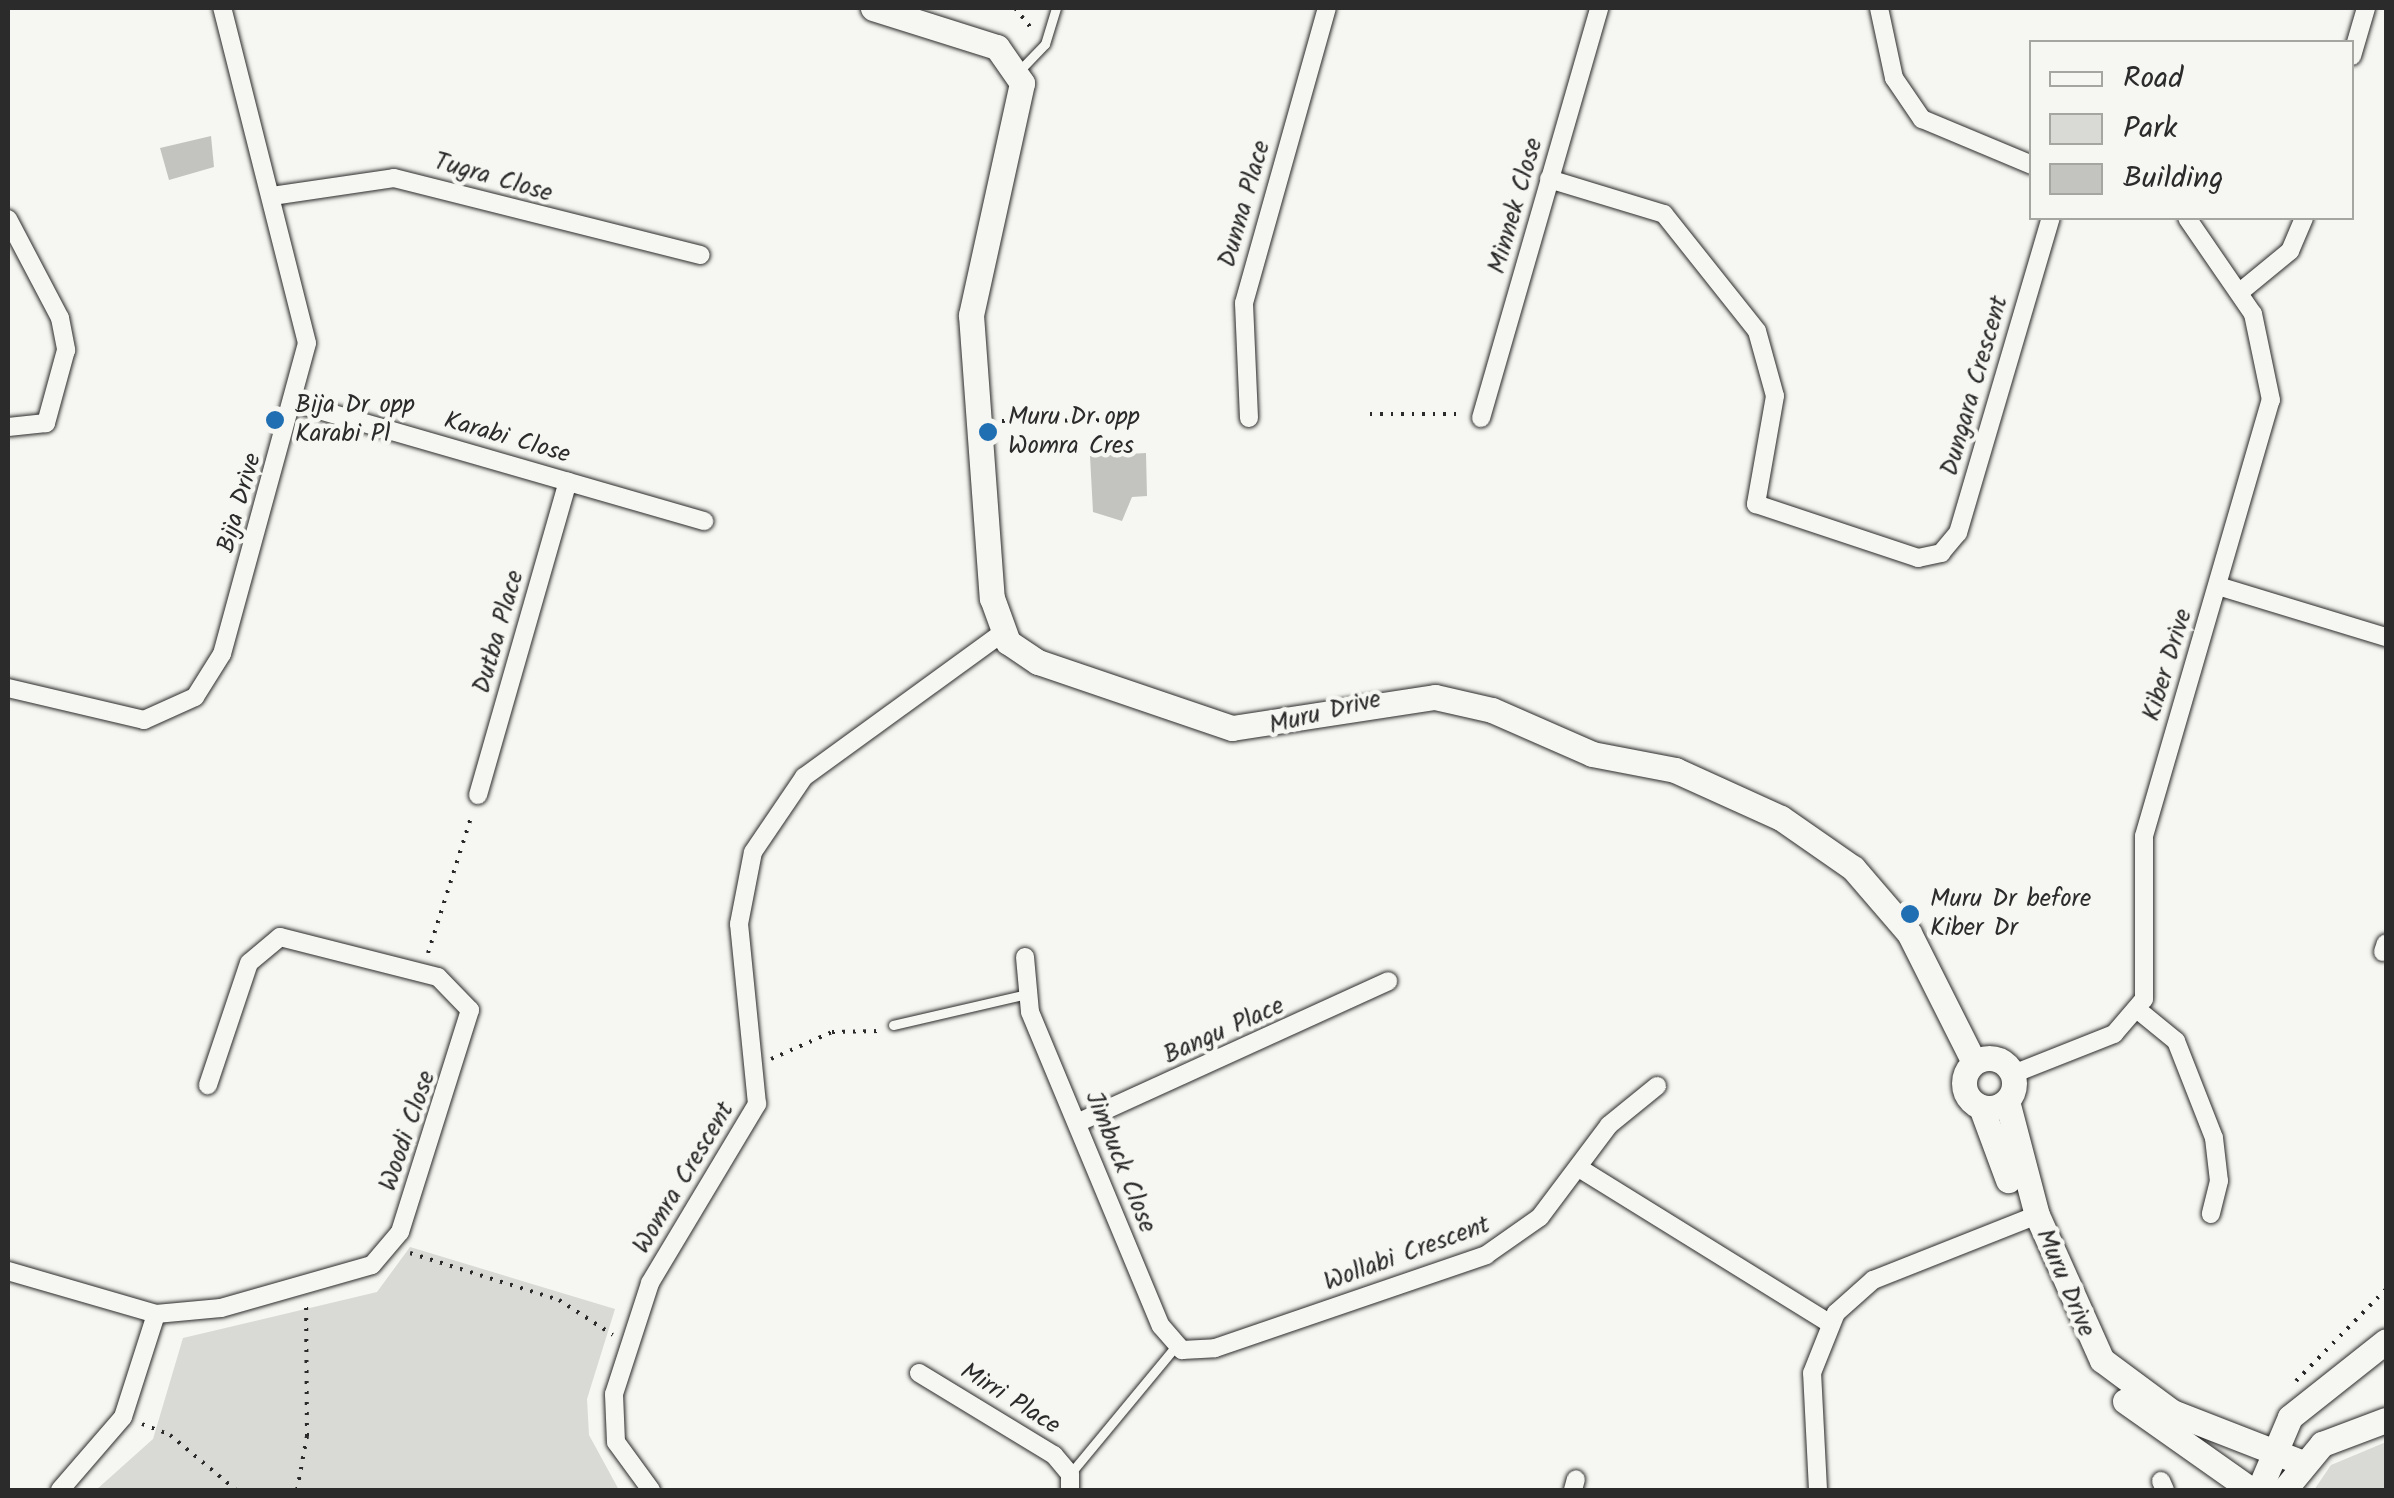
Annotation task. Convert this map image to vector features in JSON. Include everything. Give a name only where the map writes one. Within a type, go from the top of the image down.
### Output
[{"type":"street","name":"Bija Drive","points":[[8,688],[134,721],[196,697],[222,654],[295,403],[307,328],[222,8]]},
{"type":"street","points":[[872,8],[987,42],[1018,72],[1021,114],[970,315],[1001,634]]},
{"type":"street","name":"Dunna Place","points":[[1249,418],[1244,303],[1326,8]]},
{"type":"street","name":"Minnek Close","points":[[1481,418],[1599,8]]},
{"type":"street","points":[[1879,8],[1894,78],[1922,119],[2029,165]]},
{"type":"street","points":[[2354,49],[2366,8]]},
{"type":"street","name":"Tugra Close","points":[[272,196],[394,178],[700,255]]},
{"type":"street","name":"Dungara Crescent","points":[[1549,178],[1664,214],[1757,331],[1775,396],[1756,504],[1935,565],[1958,533],[2050,220]]},
{"type":"street","points":[[8,219],[60,318],[66,350],[46,422],[8,427]]},
{"type":"street","name":"Kiber Drive","points":[[2138,1010],[2149,975],[2144,836],[2271,400],[2265,342],[2240,292],[2188,220]]},
{"type":"street","points":[[2240,292],[2290,251],[2303,220]]},
{"type":"street","name":"Karabi Close","points":[[295,403],[704,520]]},
{"type":"street","name":"Dutba Place","points":[[478,796],[568,482]]},
{"type":"street","points":[[2218,586],[2386,637]]},
{"type":"street","name":"Womra Crescent","points":[[651,1490],[613,1430],[629,1344],[654,1275],[748,1128],[756,1061],[742,1005],[739,924],[766,827],[812,770],[1001,634]]},
{"type":"street","name":"Muru Drive","points":[[1001,634],[1038,662],[1232,728],[1435,697],[1492,710],[1592,754],[1674,770],[1781,818],[1852,868],[1910,933],[1974,1062]]},
{"type":"street","name":"Woodi Close","points":[[208,1085],[248,963],[270,940],[298,936],[423,972],[459,990],[470,1022],[391,1247]]},
{"type":"street","name":"Jimbuck Close","points":[[1024,957],[1027,994],[1077,1123],[1176,1346]]},
{"type":"street","name":"Bangu Place","points":[[1077,1123],[1388,981]]},
{"type":"street","points":[[2013,1074],[2114,1034],[2138,1010],[2176,1041],[2214,1138],[2219,1181],[2211,1214]]},
{"type":"street","points":[[1996,1058],[2013,1074],[2007,1101],[1981,1107],[1965,1091],[1974,1062],[1996,1058]]},
{"type":"street","name":"Wollabi Crescent","points":[[1176,1346],[1215,1348],[1486,1255],[1526,1230],[1579,1168],[1609,1125],[1658,1086]]},
{"type":"street","name":"Muru Drive","points":[[2007,1101],[2031,1218],[2071,1339],[2096,1377],[2251,1490]]},
{"type":"street","name":"Muru Drive","points":[[1981,1107],[2083,1329],[2110,1370],[2172,1412],[2300,1462]]},
{"type":"street","points":[[1579,1168],[1829,1323]]},
{"type":"street","points":[[1818,1490],[1812,1373],[1829,1323],[1873,1280],[2031,1218]]},
{"type":"street","points":[[8,1271],[156,1314],[306,1285],[372,1265],[391,1247]]},
{"type":"street","points":[[60,1490],[124,1418],[156,1314]]},
{"type":"street","points":[[2259,1490],[2272,1450],[2309,1397],[2386,1342]]},
{"type":"street","name":"Mirri Place","points":[[919,1373],[1070,1482]]},
{"type":"street","points":[[2284,1490],[2300,1462],[2386,1420]]},
{"type":"lane","points":[[1018,72],[1045,44],[1056,8]]},
{"type":"lane","points":[[892,1026],[1027,994]]},
{"type":"lane","points":[[1070,1482],[1176,1346]]},
{"type":"path","points":[[1014,8],[1045,44]]},
{"type":"path","points":[[1370,414],[1481,418]]},
{"type":"path","points":[[998,421],[1126,420]]},
{"type":"path","points":[[423,972],[478,796]]},
{"type":"path","points":[[756,1061],[832,1032],[892,1026]]},
{"type":"path","points":[[391,1247],[559,1300],[629,1344]]},
{"type":"path","points":[[297,1490],[307,1436],[306,1285]]},
{"type":"path","points":[[124,1418],[170,1435],[236,1490]]},
{"type":"green space","points":[[410,1247],[615,1309],[587,1399],[589,1435],[619,1490],[96,1490],[153,1439],[183,1338],[377,1292]]},
{"type":"green space","points":[[2386,1442],[2386,1490],[2314,1490],[2331,1465]]},
{"type":"building","points":[[211,136],[214,167],[169,180],[160,148]]},
{"type":"building","points":[[1146,453],[1147,496],[1132,497],[1122,521],[1093,512],[1090,456]]},
{"type":"place","name":"Bija Dr opp Karabi Pl","points":[[275,420]]},
{"type":"place","name":"Muru Dr opp Womra Cres","points":[[988,432]]},
{"type":"place","name":"Muru Dr before Kiber Dr","points":[[1910,914]]}]
